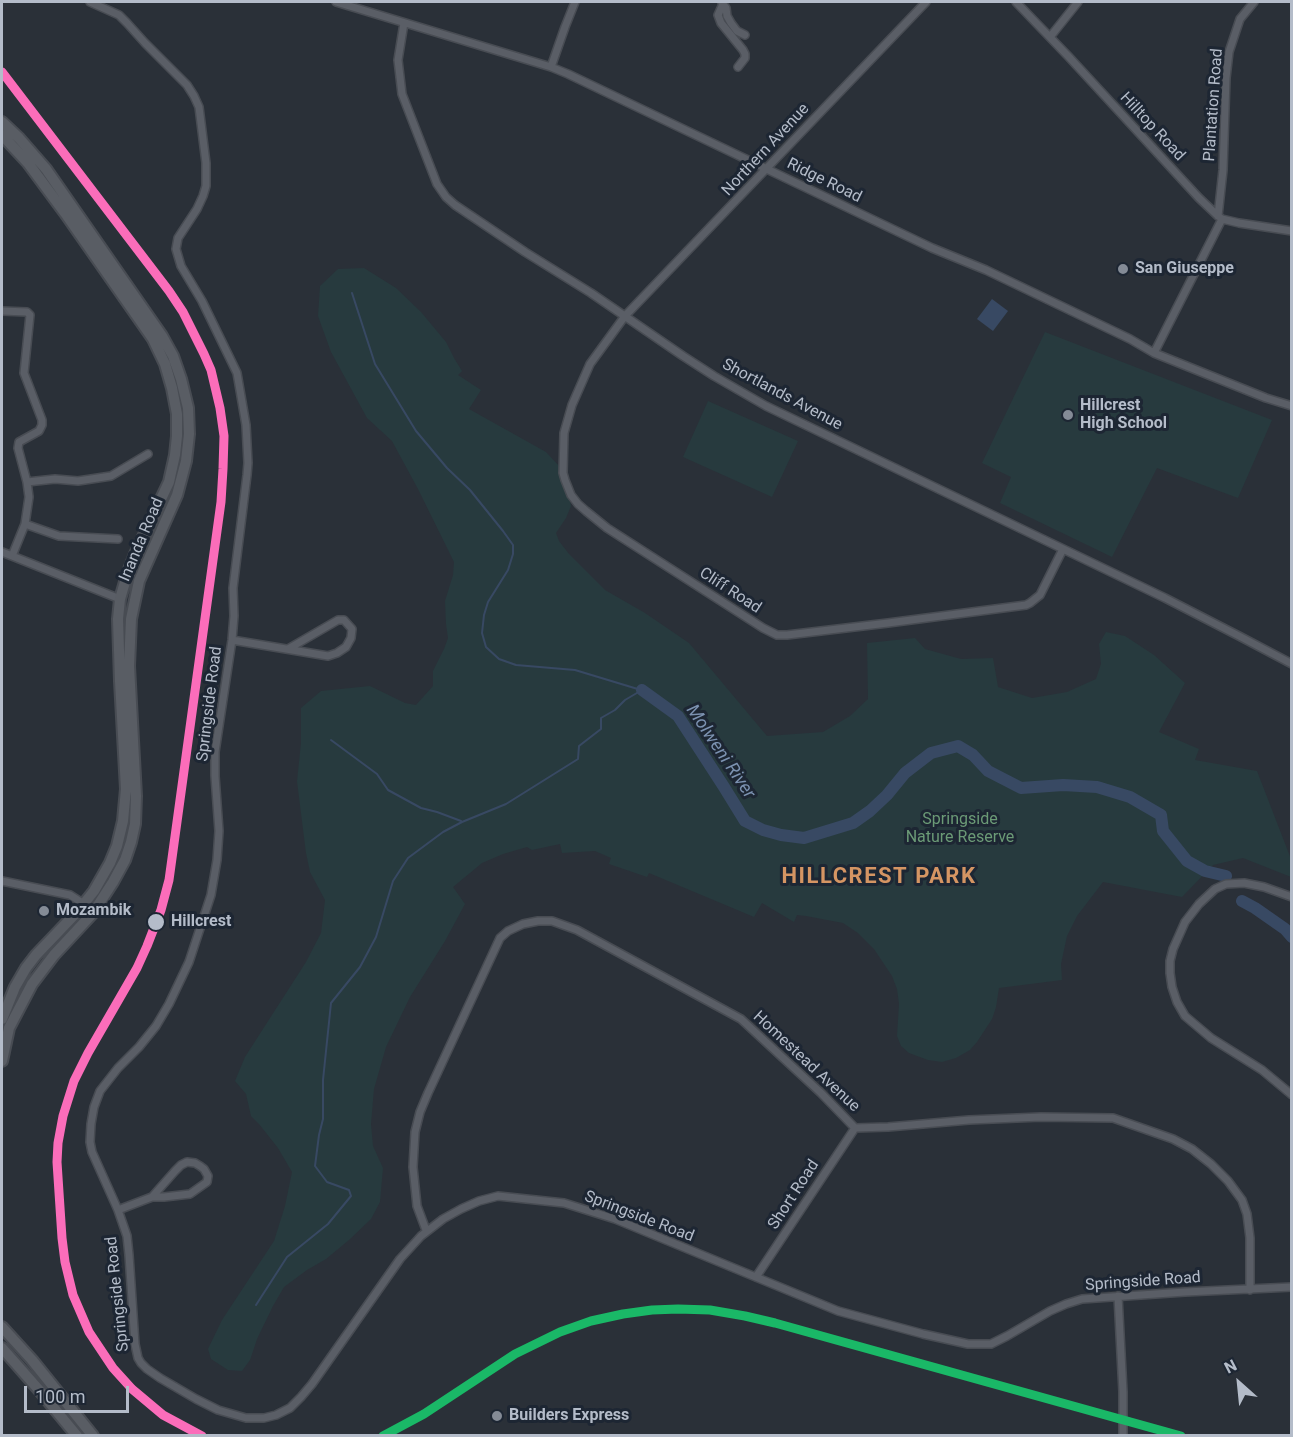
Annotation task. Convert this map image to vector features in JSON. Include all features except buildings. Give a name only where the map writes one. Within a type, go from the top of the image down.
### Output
[{"type":"main road","name":"Inanda Road","points":[[2,122],[46,169],[162,336],[178,370],[188,408],[189,434],[184,471],[177,495],[139,581],[131,619],[129,666],[136,796],[132,842],[113,882],[93,913],[54,955],[32,984],[9,1028],[2,1061]]},
{"type":"main road","name":"Inanda Road","points":[[2,135],[35,172],[153,339],[165,364],[172,388],[177,424],[174,464],[169,482],[135,554],[120,599],[118,643],[126,806],[117,846],[94,891],[26,968],[15,987],[2,1019]]},
{"type":"main road","points":[[2,1327],[32,1360],[93,1436]]},
{"type":"main road","points":[[2,1348],[77,1436]]},
{"type":"street","name":"Springside Road","points":[[90,2],[119,15],[127,22],[187,85],[199,107],[206,163],[205,191],[178,238],[176,249],[181,266],[202,301],[237,373],[246,425],[248,475],[233,588],[234,616],[215,752],[219,831],[211,895],[189,962],[169,1004],[156,1026],[100,1091],[94,1107],[90,1134],[92,1152],[125,1230],[134,1334],[138,1358],[147,1369],[218,1410],[246,1418],[276,1415],[290,1408],[301,1397],[400,1259],[426,1230],[461,1209],[498,1197],[564,1203],[615,1219],[838,1311],[922,1334],[975,1345],[991,1344],[1050,1311],[1082,1299],[1292,1287]]},
{"type":"street","name":"Ridge Road","points":[[336,2],[551,67],[932,248],[976,266],[1130,339],[1154,353],[1266,398],[1292,406]]},
{"type":"street","points":[[551,67],[575,2]]},
{"type":"street","name":"Northern Avenue","points":[[625,316],[927,2]]},
{"type":"street","name":"Hilltop Road","points":[[1016,2],[1199,198],[1220,217]]},
{"type":"street","points":[[1050,37],[1078,2]]},
{"type":"street","name":"Plantation Road","points":[[1154,353],[1220,217],[1229,52],[1240,19],[1254,2]]},
{"type":"street","points":[[722,3],[736,31],[744,35]]},
{"type":"street","points":[[722,3],[718,15],[721,22],[745,54],[745,58],[738,67]]},
{"type":"street","name":"Shortlands Avenue","points":[[404,22],[398,60],[402,94],[437,184],[451,202],[462,211],[714,376],[766,406],[1165,598],[1292,664]]},
{"type":"street","points":[[1220,217],[1292,231]]},
{"type":"street","points":[[2,311],[27,312],[30,315],[24,373],[42,420],[39,431],[19,442],[18,448],[29,497],[25,524],[12,556]]},
{"type":"street","name":"Cliff Road","points":[[625,316],[590,364],[572,405],[564,433],[563,473],[568,489],[574,499],[607,528],[771,633],[787,635],[1021,606],[1030,603],[1040,595],[1063,549]]},
{"type":"street","points":[[27,482],[55,479],[78,481],[111,476],[148,454]]},
{"type":"street","points":[[25,524],[59,536],[118,539]]},
{"type":"street","points":[[2,552],[120,599]]},
{"type":"street","points":[[231,640],[328,656],[342,651],[349,643],[352,629],[344,620],[338,620],[288,649]]},
{"type":"street","points":[[2,881],[70,895],[93,913]]},
{"type":"street","points":[[1292,897],[1244,883],[1226,884],[1215,889],[1185,922],[1173,949],[1170,973],[1177,1002],[1185,1016],[1211,1038],[1262,1070],[1292,1095]]},
{"type":"street","name":"Homestead Avenue","points":[[426,1230],[417,1206],[413,1167],[415,1132],[420,1112],[500,938],[508,931],[524,924],[552,921],[565,925],[732,1014],[821,1093],[855,1128],[1017,1118],[1113,1118],[1173,1139],[1192,1149],[1228,1181],[1242,1200],[1247,1214],[1250,1238],[1250,1290]]},
{"type":"street","name":"Short Road","points":[[756,1277],[855,1128]]},
{"type":"street","points":[[118,1210],[152,1197],[190,1194],[207,1182],[208,1176],[200,1166],[187,1162],[175,1171],[152,1197]]},
{"type":"street","points":[[1118,1296],[1123,1436]]},
{"type":"green space","name":"Springside Nature Reserve","points":[[364,268],[396,288],[421,312],[446,342],[462,371],[458,375],[481,390],[469,409],[546,452],[559,466],[571,506],[556,533],[569,554],[605,590],[645,613],[689,643],[767,736],[823,732],[850,716],[868,699],[867,643],[915,638],[925,649],[961,659],[993,658],[998,687],[1032,698],[1067,692],[1096,679],[1101,664],[1099,644],[1106,632],[1125,636],[1154,655],[1185,683],[1159,732],[1199,749],[1195,760],[1257,771],[1291,859],[1291,877],[1243,858],[1213,865],[1182,897],[1103,882],[1077,916],[1067,936],[1061,964],[1062,980],[999,988],[992,1019],[977,1042],[970,1050],[956,1058],[942,1062],[909,1053],[901,1046],[897,1036],[899,1004],[892,976],[874,949],[858,933],[843,923],[797,915],[794,922],[762,903],[754,917],[649,873],[647,877],[609,864],[611,858],[595,851],[562,853],[560,844],[532,850],[527,847],[482,863],[453,887],[465,904],[410,997],[386,1047],[374,1089],[371,1124],[373,1146],[383,1168],[380,1202],[371,1219],[349,1240],[326,1259],[284,1287],[257,1339],[250,1360],[242,1371],[228,1370],[211,1359],[208,1349],[222,1320],[274,1241],[285,1206],[292,1172],[278,1148],[251,1116],[246,1094],[235,1081],[245,1057],[306,962],[321,933],[325,900],[310,872],[297,781],[301,743],[301,708],[321,691],[370,686],[405,703],[416,705],[433,686],[433,671],[448,638],[445,601],[453,575],[454,562],[392,441],[367,418],[331,352],[318,316],[320,286],[338,269]]},
{"type":"green space","points":[[1045,332],[1272,420],[1238,498],[1157,468],[1112,557],[1000,503],[1011,477],[982,463]]},
{"type":"green space","points":[[708,401],[798,441],[772,497],[683,457]]},
{"type":"water","points":[[992,299],[1008,311],[993,331],[977,319]]},
{"type":"waterway","points":[[352,293],[375,364],[416,431],[447,468],[470,490],[513,545],[508,570],[488,602],[484,615],[482,633],[486,647],[499,659],[516,665],[575,670],[641,690]]},
{"type":"waterway","points":[[256,1305],[287,1257],[328,1224],[351,1196],[349,1190],[327,1182],[315,1166],[323,1119],[323,1080],[331,1003],[360,967],[376,937],[393,881],[408,858],[443,832],[506,804],[578,759],[579,746],[601,729],[601,718],[642,690]]},
{"type":"waterway","name":"Molweni River","points":[[642,690],[678,716],[745,821],[763,830],[804,838],[853,823],[887,795],[905,773],[931,753],[958,746],[973,755],[988,771],[1021,788],[1063,785],[1097,787],[1130,797],[1161,815],[1163,831],[1187,861],[1205,871],[1226,876]]},
{"type":"waterway","points":[[331,740],[377,774],[388,790],[421,808],[461,821]]},
{"type":"waterway","name":"Molweni River","points":[[1242,901],[1285,929],[1292,937]]},
{"type":"transit line","points":[[2,72],[183,312],[211,370],[220,408],[224,436],[221,502],[169,880],[161,910],[137,968],[74,1081],[63,1116],[57,1162],[65,1262],[73,1295],[89,1332],[113,1368],[132,1389],[163,1415],[202,1436]]},
{"type":"transit line","points":[[383,1436],[424,1414],[515,1354],[560,1332],[591,1321],[623,1314],[678,1309],[710,1310],[775,1323],[1181,1436]]},
{"type":"place","name":"San Giuseppe","points":[[1123,269]]},
{"type":"place","name":"Hillcrest High School","points":[[1068,415]]},
{"type":"place","name":"Mozambik","points":[[44,911]]},
{"type":"place","name":"Hillcrest","points":[[156,922]]},
{"type":"place","name":"Builders Express","points":[[497,1416]]},
{"type":"district","name":"HILLCREST PARK","points":[[879,877]]}]
